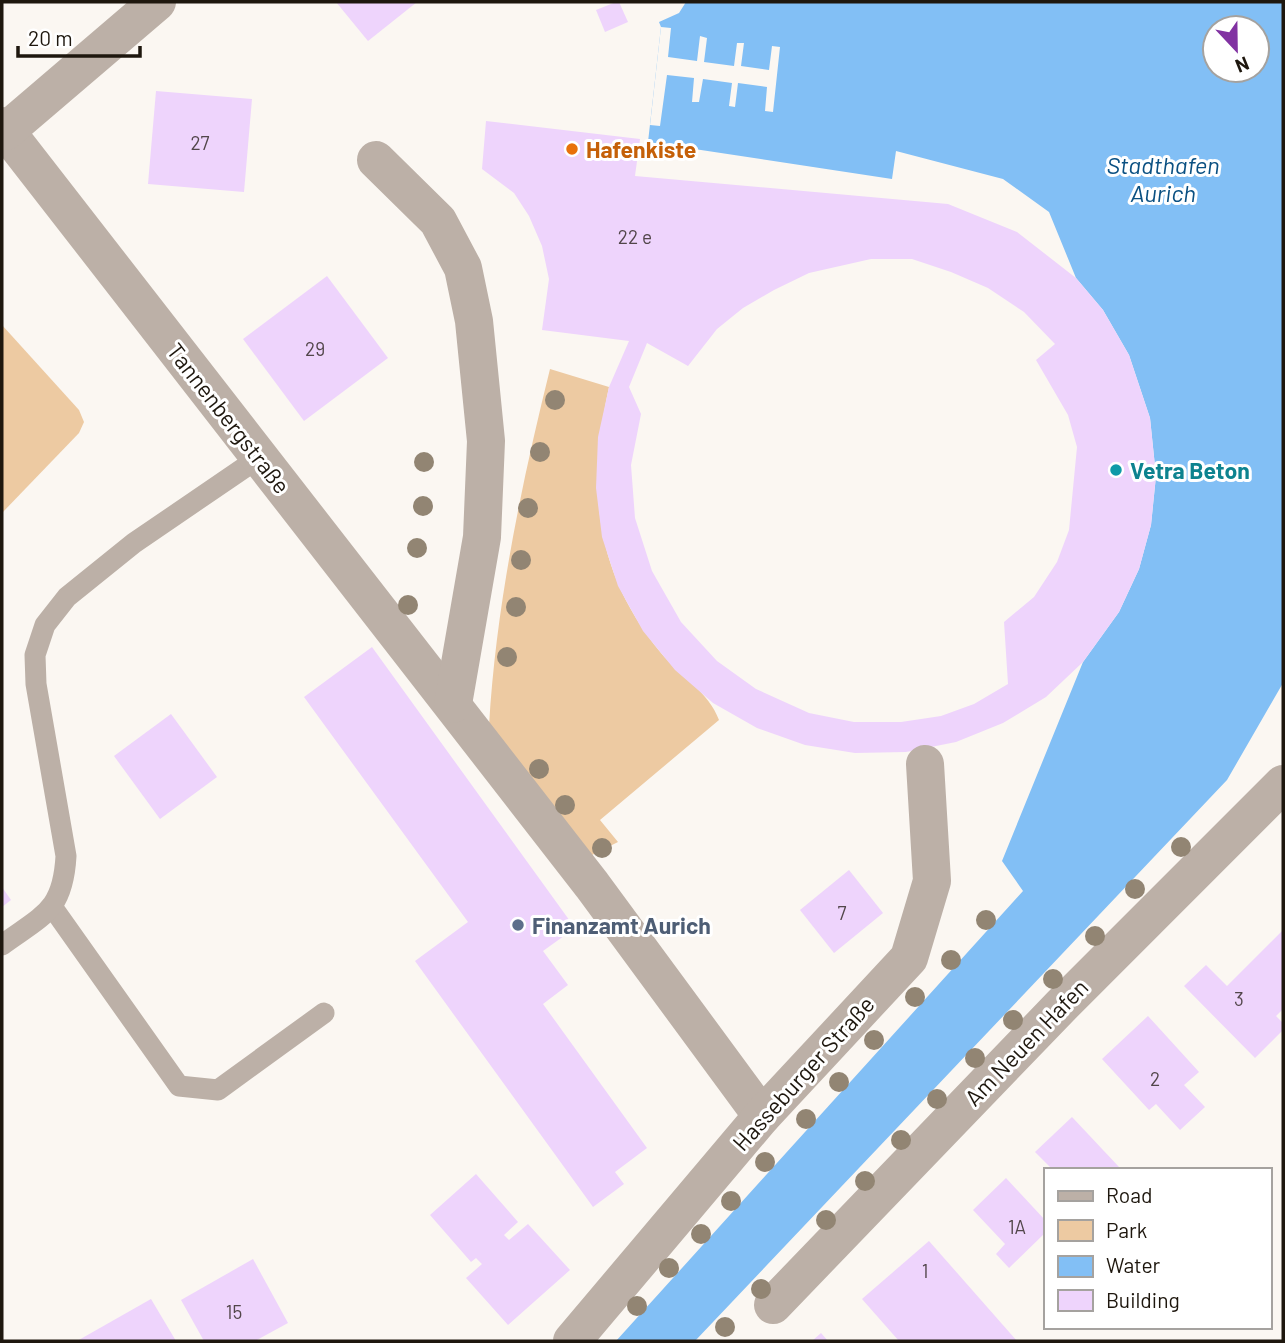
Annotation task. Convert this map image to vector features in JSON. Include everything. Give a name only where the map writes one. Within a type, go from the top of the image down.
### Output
[{"type":"street","name":"Tannenbergstraße","points":[[157,2],[4,129],[453,704],[592,885],[762,1116]]},
{"type":"street","points":[[376,160],[438,221],[463,268],[474,321],[486,442],[482,537],[453,704]]},
{"type":"street","name":"Hasseburger Straße","points":[[572,1341],[762,1116],[909,958],[932,881],[925,764]]},
{"type":"street","name":"Am Neuen Hafen","points":[[774,1305],[1060,1006],[1283,784]]},
{"type":"lane","points":[[2,945],[53,908],[65,883],[66,856],[36,684],[35,655],[45,625],[67,597],[134,543],[260,457]]},
{"type":"lane","points":[[53,908],[179,1086],[218,1090],[324,1013]]},
{"type":"green space","points":[[2,325],[79,410],[84,422],[79,433],[2,513]]},
{"type":"green space","points":[[550,369],[609,387],[598,460],[598,494],[609,559],[639,622],[661,653],[708,701],[719,720],[600,820],[618,842],[592,855],[489,726],[497,636],[511,546]]},
{"type":"water","name":"Stadthafen Aurich","points":[[686,2],[1283,2],[1283,683],[1227,780],[695,1341],[616,1341],[1023,891],[1002,861],[1083,662],[1119,612],[1139,569],[1151,525],[1156,476],[1150,418],[1129,355],[1103,310],[1076,278],[1049,212],[1003,179],[896,151],[892,179],[648,142],[661,27],[659,22],[679,13]]},
{"type":"pier","points":[[661,27],[671,28],[668,57],[697,61],[700,36],[707,38],[704,62],[734,66],[737,43],[744,43],[741,66],[769,70],[772,46],[780,47],[773,112],[765,111],[767,87],[738,83],[735,107],[729,106],[732,83],[703,79],[699,102],[692,102],[694,78],[667,75],[660,126],[650,125]]},
{"type":"building","points":[[336,2],[417,2],[368,41]]},
{"type":"building","points":[[619,2],[628,22],[605,32],[596,10]]},
{"type":"building","points":[[156,91],[252,99],[244,192],[148,184]]},
{"type":"building","name":"Vetra Beton","points":[[486,121],[640,139],[635,176],[948,204],[1017,232],[1076,278],[1103,310],[1129,355],[1150,418],[1156,476],[1151,525],[1139,569],[1119,612],[1083,662],[1046,697],[1003,723],[956,742],[906,752],[855,753],[805,745],[757,728],[713,703],[675,670],[643,631],[618,586],[602,537],[596,488],[598,437],[609,387],[629,341],[542,330],[549,279],[542,246],[529,216],[514,193],[482,169]],"holes":[[[871,259],[912,259],[988,288],[1024,312],[1055,344],[1036,360],[1068,415],[1077,447],[1069,530],[1057,562],[1034,597],[1004,622],[1008,684],[974,704],[941,716],[901,722],[854,722],[809,713],[756,689],[717,661],[681,622],[652,571],[635,518],[631,465],[641,414],[629,387],[647,343],[688,366],[717,329],[743,308],[809,273]]]},
{"type":"building","points":[[327,276],[388,358],[304,421],[243,339]]},
{"type":"building","name":"Finanzamt Aurich","points":[[372,647],[575,928],[543,951],[568,985],[543,1004],[647,1148],[615,1172],[624,1184],[593,1207],[415,961],[468,922],[304,697]]},
{"type":"building","points":[[171,714],[217,777],[160,819],[114,756]]},
{"type":"building","points":[[849,870],[883,913],[834,953],[800,910]]},
{"type":"building","points":[[2,887],[11,900],[2,907]]},
{"type":"building","points":[[1283,930],[1283,1009],[1276,1016],[1283,1023],[1283,1030],[1255,1058],[1184,986],[1206,965],[1227,986]]},
{"type":"building","points":[[1148,1016],[1199,1072],[1184,1085],[1205,1107],[1180,1130],[1156,1104],[1149,1110],[1102,1059]]},
{"type":"building","points":[[1072,1117],[1119,1167],[1051,1168],[1035,1152]]},
{"type":"building","points":[[476,1174],[518,1222],[504,1235],[509,1240],[528,1224],[570,1270],[508,1325],[466,1278],[482,1264],[476,1258],[471,1262],[430,1215]]},
{"type":"building","points":[[1006,1178],[1044,1219],[1044,1234],[1009,1268],[996,1254],[1005,1244],[973,1210]]},
{"type":"building","points":[[929,1241],[1017,1341],[899,1341],[862,1299]]},
{"type":"building","points":[[253,1259],[288,1323],[255,1341],[204,1341],[181,1300]]},
{"type":"building","points":[[151,1299],[176,1341],[77,1341]]},
{"type":"building","points":[[821,1333],[828,1341],[812,1341]]},
{"type":"place","name":"Hafenkiste","points":[[572,149]]},
{"type":"place","name":"Vetra Beton","points":[[1116,470]]},
{"type":"place","name":"Finanzamt Aurich","points":[[518,925]]}]
